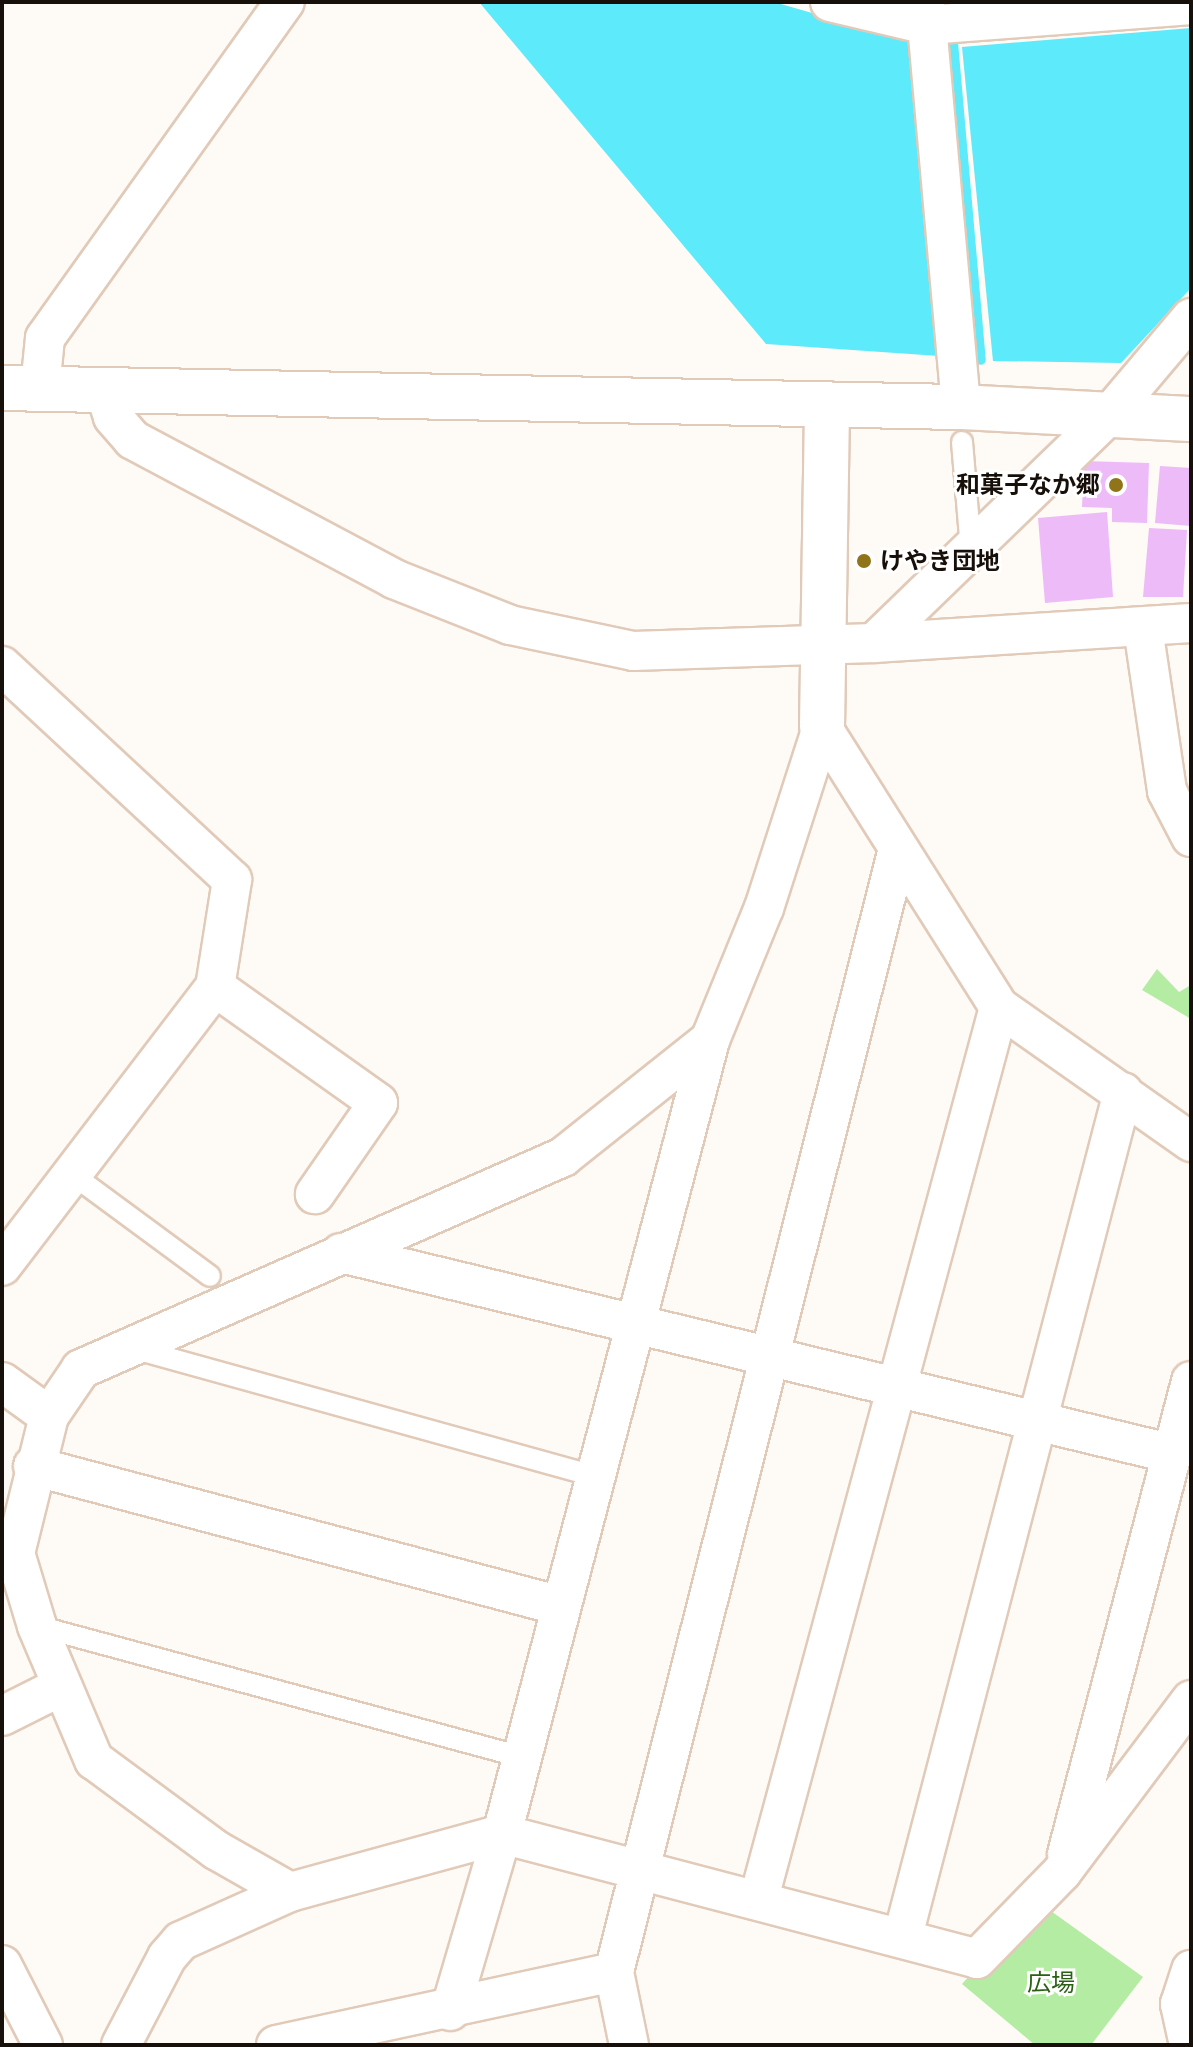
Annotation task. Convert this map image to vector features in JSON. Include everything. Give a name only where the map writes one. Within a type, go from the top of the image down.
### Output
[{"type":"street","points":[[285,2],[45,338],[21,388],[827,404],[962,424],[1109,415],[1191,419]]},
{"type":"street","points":[[830,2],[926,13],[1191,5]]},
{"type":"street","points":[[926,13],[962,424]]},
{"type":"street","points":[[874,643],[1109,415],[1191,318]]},
{"type":"street","points":[[104,389],[113,417],[133,440],[394,579],[510,625],[633,651],[874,643],[1191,623]]},
{"type":"street","points":[[450,2011],[502,1834],[710,1040],[764,908],[822,727],[827,404]]},
{"type":"street","points":[[1143,628],[1191,837]]},
{"type":"street","points":[[2,666],[232,880],[215,987],[73,1175],[8,1248]]},
{"type":"street","points":[[822,727],[999,1007],[1191,1142]]},
{"type":"street","points":[[629,2045],[614,1972],[767,1356],[898,849]]},
{"type":"street","points":[[215,987],[378,1103],[315,1194]]},
{"type":"street","points":[[759,1898],[894,1387],[999,1007]]},
{"type":"street","points":[[290,1892],[216,1850],[94,1760],[37,1626],[15,1553],[33,1466],[49,1416],[81,1369],[563,1157],[710,1040]]},
{"type":"street","points":[[903,1936],[1123,1092]]},
{"type":"street","points":[[341,1253],[1173,1454]]},
{"type":"street","points":[[1062,1872],[1191,1381]]},
{"type":"street","points":[[2,1382],[49,1416]]},
{"type":"street","points":[[33,1466],[561,1606]]},
{"type":"street","points":[[2,1716],[62,1686]]},
{"type":"street","points":[[121,2045],[167,1957],[181,1941],[290,1892],[502,1834],[759,1898],[977,1959],[1062,1872],[1191,1700]]},
{"type":"street","points":[[2,1965],[43,2045]]},
{"type":"street","points":[[276,2045],[450,2011],[614,1972]]},
{"type":"street","points":[[1187,1992],[1189,2045]]},
{"type":"lane","points":[[962,424],[971,549]]},
{"type":"lane","points":[[73,1175],[210,1276]]},
{"type":"lane","points":[[129,1346],[595,1476]]},
{"type":"lane","points":[[37,1626],[522,1757]]},
{"type":"green space","points":[[1157,969],[1179,992],[1191,985],[1191,1019],[1142,990]]},
{"type":"green space","name":"広場","points":[[1037,1901],[1143,1977],[1091,2045],[1035,2045],[962,1984]]},
{"type":"water","points":[[479,2],[774,2],[912,42],[939,356],[766,344]]},
{"type":"water","points":[[1191,28],[1191,288],[1121,363],[993,361],[962,47]]},
{"type":"building","name":"和菓子なか郷","points":[[1084,461],[1149,463],[1147,523],[1112,522],[1112,508],[1082,507]]},
{"type":"building","points":[[1160,466],[1191,468],[1191,526],[1155,523]]},
{"type":"building","points":[[1107,512],[1113,597],[1045,603],[1038,518]]},
{"type":"building","points":[[1149,528],[1187,530],[1183,597],[1143,597]]},
{"type":"waterway","points":[[952,31],[981,360]]},
{"type":"place","name":"和菓子なか郷","points":[[1116,485]]},
{"type":"place","name":"けやき団地","points":[[864,561]]}]
